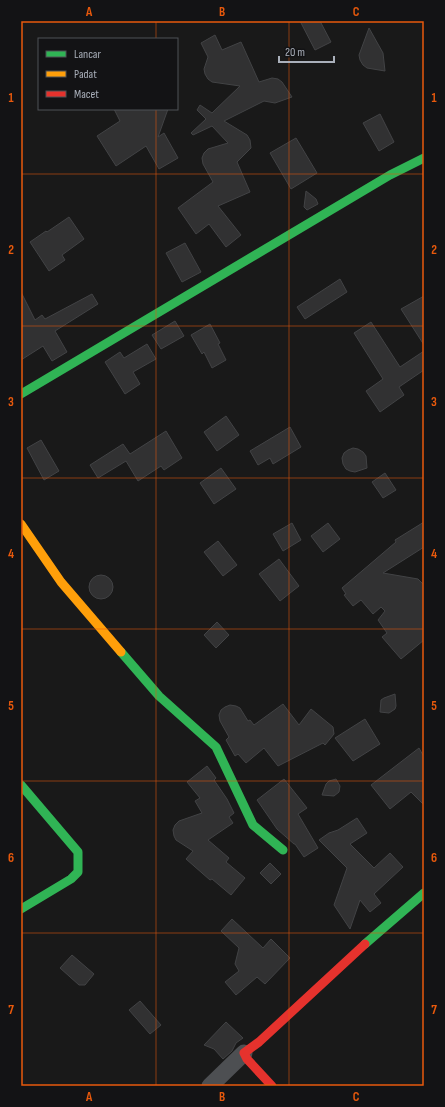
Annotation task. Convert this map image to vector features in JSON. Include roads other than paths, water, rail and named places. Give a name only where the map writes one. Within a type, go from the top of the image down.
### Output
[{"type":"street","points":[[21,394],[390,175],[424,158]]},
{"type":"street","points":[[21,524],[61,582],[159,696],[216,747],[253,825],[283,850]]},
{"type":"street","points":[[21,786],[78,852],[79,859],[78,872],[71,879],[21,909]]},
{"type":"street","points":[[210,1086],[244,1053],[258,1042],[368,941],[424,893]]},
{"type":"street","points":[[244,1053],[247,1059],[272,1086]]}]
